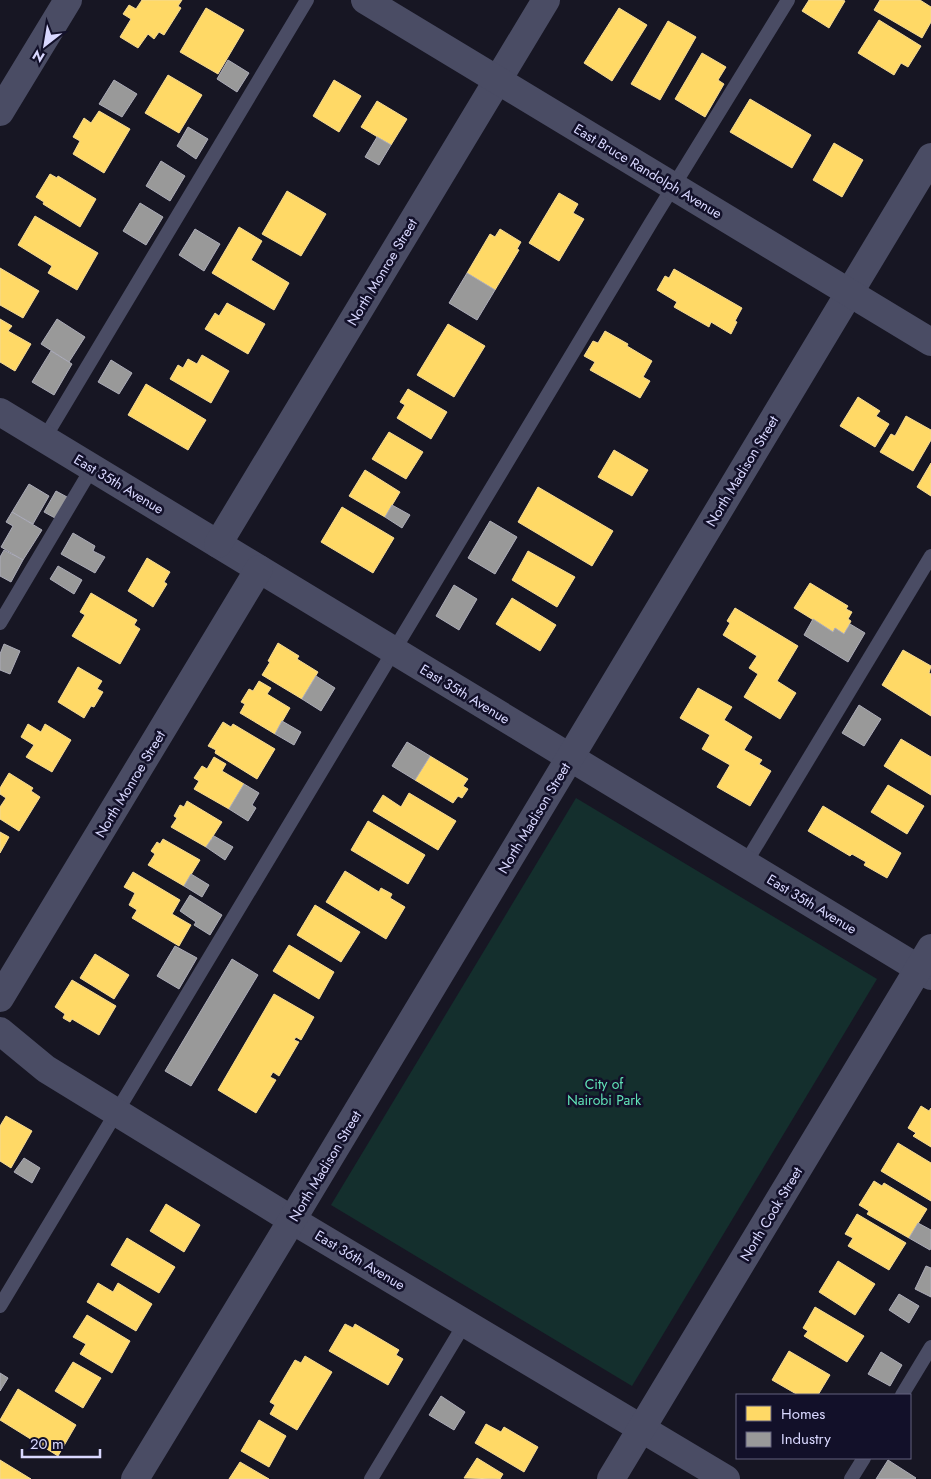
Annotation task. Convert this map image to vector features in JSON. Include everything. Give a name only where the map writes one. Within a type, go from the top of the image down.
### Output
[{"type":"street","points":[[0,112],[68,0]]},
{"type":"street","name":"East Bruce Randolph Avenue","points":[[365,0],[931,342]]},
{"type":"street","name":"North Monroe Street","points":[[218,544],[546,0]]},
{"type":"street","name":"North Madison Street","points":[[134,1479],[292,1220],[931,157]]},
{"type":"street","name":"East 35th Avenue","points":[[0,412],[745,864],[927,964]]},
{"type":"street","name":"North Monroe Street","points":[[0,998],[259,569]]},
{"type":"street","name":"North Cook Street","points":[[610,1479],[927,964]]},
{"type":"street","name":"East 36th Avenue","points":[[0,1031],[46,1069],[292,1220],[726,1479]]},
{"type":"lane","points":[[44,439],[307,0]]},
{"type":"lane","points":[[0,1306],[674,186],[788,0]]},
{"type":"lane","points":[[0,623],[92,468]]},
{"type":"lane","points":[[745,864],[931,556]]},
{"type":"lane","points":[[371,1479],[465,1323]]},
{"type":"lane","points":[[903,1394],[931,1347]]},
{"type":"lane","points":[[851,1479],[863,1459]]},
{"type":"green space","name":"City of Nairobi Park","points":[[576,798],[877,979],[632,1386],[331,1205]]},
{"type":"building: Homes","points":[[142,0],[182,0],[178,6],[181,8],[164,35],[159,32],[154,39],[148,34],[138,48],[120,37],[131,19],[123,14],[129,5],[136,9]]},
{"type":"building: Homes","points":[[809,0],[845,1],[829,28],[802,11]]},
{"type":"building: Homes","points":[[880,0],[920,0],[931,7],[931,22],[922,38],[874,10]]},
{"type":"building: Homes","points":[[206,8],[244,30],[218,74],[180,52]]},
{"type":"building: Homes","points":[[619,8],[647,25],[612,81],[584,63]]},
{"type":"building: Homes","points":[[879,20],[921,46],[908,67],[901,63],[894,75],[858,53]]},
{"type":"building: Homes","points":[[668,21],[696,37],[660,100],[631,84]]},
{"type":"building: Homes","points":[[702,53],[726,67],[718,80],[724,84],[705,117],[675,99]]},
{"type":"building: Homes","points":[[168,75],[202,95],[179,133],[145,113]]},
{"type":"building: Homes","points":[[334,80],[361,96],[339,132],[313,116]]},
{"type":"building: Homes","points":[[750,99],[811,135],[792,168],[730,132]]},
{"type":"building: Homes","points":[[377,101],[407,119],[391,145],[361,127]]},
{"type":"building: Homes","points":[[99,111],[130,129],[104,173],[73,154],[80,141],[73,137],[84,118],[91,123]]},
{"type":"building: Homes","points":[[834,143],[863,160],[842,197],[813,180]]},
{"type":"building: Homes","points":[[50,174],[57,178],[58,176],[96,199],[80,227],[43,204],[44,202],[36,197]]},
{"type":"building: Homes","points":[[287,191],[326,214],[301,256],[262,234]]},
{"type":"building: Homes","points":[[559,193],[578,204],[573,213],[584,219],[559,261],[529,243]]},
{"type":"building: Homes","points":[[35,216],[98,253],[77,290],[48,273],[52,266],[18,245]]},
{"type":"building: Homes","points":[[239,227],[262,241],[251,260],[289,283],[274,310],[212,273]]},
{"type":"building: Homes","points":[[500,229],[521,242],[517,249],[519,250],[495,290],[467,273],[490,234],[495,237]]},
{"type":"building: Homes","points":[[0,268],[39,291],[23,318],[0,305]]},
{"type":"building: Homes","points":[[674,269],[742,308],[731,334],[711,322],[709,327],[674,307],[677,302],[657,290],[665,276],[669,278]]},
{"type":"building: Homes","points":[[227,303],[265,324],[248,354],[205,329],[215,313],[219,316]]},
{"type":"building: Homes","points":[[0,319],[12,326],[8,331],[31,344],[15,371],[0,362]]},
{"type":"building: Homes","points":[[448,324],[485,346],[454,397],[417,375]]},
{"type":"building: Homes","points":[[605,331],[652,361],[643,377],[650,381],[640,398],[590,370],[595,362],[584,356],[593,341],[598,343]]},
{"type":"building: Homes","points":[[202,355],[229,371],[211,403],[170,379],[178,365],[183,368],[188,359],[197,364]]},
{"type":"building: Homes","points":[[146,384],[206,420],[188,450],[128,415]]},
{"type":"building: Homes","points":[[408,389],[447,412],[431,439],[397,418],[405,405],[400,402]]},
{"type":"building: Homes","points":[[858,397],[880,411],[876,416],[889,424],[875,447],[840,426]]},
{"type":"building: Homes","points":[[906,416],[931,430],[931,440],[913,471],[880,452],[891,434],[895,436]]},
{"type":"building: Homes","points":[[389,432],[423,452],[406,479],[372,459]]},
{"type":"building: Homes","points":[[614,450],[648,470],[632,496],[598,477]]},
{"type":"building: Homes","points":[[931,463],[931,496],[917,487]]},
{"type":"building: Homes","points":[[365,470],[400,492],[385,517],[349,496]]},
{"type":"building: Homes","points":[[538,487],[613,531],[592,566],[518,522]]},
{"type":"building: Homes","points":[[342,507],[394,538],[373,573],[321,542]]},
{"type":"building: Homes","points":[[528,551],[575,577],[557,607],[512,580]]},
{"type":"building: Homes","points":[[147,558],[170,572],[164,582],[167,584],[153,607],[128,591]]},
{"type":"building: Homes","points":[[810,583],[848,606],[846,609],[852,612],[848,619],[851,621],[844,634],[835,628],[833,632],[794,608]]},
{"type":"building: Homes","points":[[91,593],[137,620],[134,625],[140,629],[120,664],[72,636],[85,615],[80,612]]},
{"type":"building: Homes","points":[[512,598],[556,625],[540,651],[496,624]]},
{"type":"building: Homes","points":[[735,608],[798,646],[777,681],[796,693],[780,719],[744,697],[758,674],[749,668],[757,656],[723,635],[730,623],[727,621]]},
{"type":"building: Homes","points":[[278,643],[299,656],[297,659],[318,672],[302,699],[262,675]]},
{"type":"building: Homes","points":[[903,650],[931,666],[929,673],[931,674],[931,716],[882,685]]},
{"type":"building: Homes","points":[[78,667],[102,681],[97,689],[103,692],[94,707],[91,706],[84,718],[58,702]]},
{"type":"building: Homes","points":[[259,681],[271,688],[267,694],[290,708],[275,734],[240,713],[245,704],[241,702],[249,689],[253,691]]},
{"type":"building: Homes","points":[[698,688],[732,707],[724,720],[752,737],[744,750],[762,760],[759,764],[771,771],[750,806],[717,787],[730,765],[702,749],[710,735],[680,718]]},
{"type":"building: Homes","points":[[223,722],[231,727],[233,724],[275,749],[257,779],[215,753],[216,750],[208,746]]},
{"type":"building: Homes","points":[[28,724],[41,732],[45,724],[71,740],[52,772],[26,757],[34,745],[21,737]]},
{"type":"building: Homes","points":[[901,739],[931,757],[931,795],[884,766]]},
{"type":"building: Homes","points":[[430,756],[468,779],[463,786],[468,789],[462,798],[458,796],[453,803],[415,780]]},
{"type":"building: Homes","points":[[214,757],[226,764],[222,771],[244,784],[229,809],[194,789],[199,781],[194,778],[202,766],[207,769]]},
{"type":"building: Homes","points":[[9,773],[33,788],[31,791],[40,797],[19,831],[0,819],[0,807],[6,798],[0,794],[0,788]]},
{"type":"building: Homes","points":[[888,785],[924,806],[907,834],[871,812]]},
{"type":"building: Homes","points":[[409,793],[456,821],[438,850],[373,811],[383,795],[401,807]]},
{"type":"building: Homes","points":[[187,801],[222,822],[206,847],[171,827],[177,818],[174,816],[180,805],[184,807]]},
{"type":"building: Homes","points":[[823,806],[901,853],[887,878],[864,865],[866,862],[852,854],[850,856],[808,831]]},
{"type":"building: Homes","points":[[368,821],[425,855],[408,884],[351,850]]},
{"type":"building: Homes","points":[[0,832],[9,837],[0,853]]},
{"type":"building: Homes","points":[[163,839],[200,860],[184,886],[148,865],[155,854],[151,851],[157,842],[160,844]]},
{"type":"building: Homes","points":[[345,871],[379,892],[381,888],[392,894],[390,898],[405,907],[386,939],[326,902]]},
{"type":"building: Homes","points":[[133,872],[180,900],[172,914],[191,925],[179,946],[132,918],[137,910],[129,905],[135,893],[124,887]]},
{"type":"building: Homes","points":[[315,905],[360,932],[341,962],[297,935]]},
{"type":"building: Homes","points":[[289,945],[334,972],[319,999],[273,971]]},
{"type":"building: Homes","points":[[95,954],[129,975],[114,999],[80,978]]},
{"type":"building: Homes","points":[[72,980],[116,1006],[99,1035],[72,1019],[70,1022],[63,1018],[65,1014],[55,1007]]},
{"type":"building: Homes","points":[[274,994],[314,1017],[301,1040],[296,1037],[294,1040],[299,1042],[279,1076],[273,1072],[270,1077],[276,1080],[256,1113],[218,1090]]},
{"type":"building: Homes","points":[[921,1106],[929,1111],[931,1108],[931,1147],[913,1136],[916,1133],[908,1128]]},
{"type":"building: Homes","points":[[6,1116],[32,1131],[11,1168],[0,1161],[0,1126]]},
{"type":"building: Homes","points":[[898,1143],[931,1163],[931,1201],[881,1171]]},
{"type":"building: Homes","points":[[874,1181],[882,1186],[884,1183],[927,1209],[909,1238],[867,1214],[869,1211],[859,1205]]},
{"type":"building: Homes","points":[[166,1204],[200,1225],[184,1252],[150,1231]]},
{"type":"building: Homes","points":[[857,1214],[906,1243],[889,1270],[848,1246],[853,1238],[845,1234]]},
{"type":"building: Homes","points":[[127,1238],[175,1267],[159,1293],[111,1265]]},
{"type":"building: Homes","points":[[838,1261],[875,1284],[855,1315],[819,1292]]},
{"type":"building: Homes","points":[[98,1283],[113,1292],[118,1283],[152,1304],[136,1331],[87,1302]]},
{"type":"building: Homes","points":[[815,1307],[864,1336],[847,1362],[804,1336],[808,1331],[803,1328]]},
{"type":"building: Homes","points":[[87,1315],[130,1341],[112,1373],[80,1354],[86,1344],[73,1337]]},
{"type":"building: Homes","points":[[345,1324],[353,1328],[355,1324],[399,1350],[396,1355],[403,1359],[388,1385],[329,1351]]},
{"type":"building: Homes","points":[[789,1351],[830,1375],[819,1394],[796,1394],[772,1380]]},
{"type":"building: Homes","points":[[305,1356],[332,1372],[297,1430],[270,1414],[275,1405],[270,1402],[295,1360],[301,1363]]},
{"type":"building: Homes","points":[[73,1362],[101,1378],[83,1408],[55,1391]]},
{"type":"building: Homes","points":[[18,1389],[76,1425],[58,1456],[0,1420]]},
{"type":"building: Homes","points":[[259,1420],[286,1436],[269,1467],[241,1451]]},
{"type":"building: Homes","points":[[486,1424],[501,1432],[504,1427],[538,1447],[524,1472],[475,1443]]},
{"type":"building: Homes","points":[[477,1458],[503,1474],[500,1479],[464,1478]]},
{"type":"building: Homes","points":[[0,1460],[31,1479],[0,1479]]},
{"type":"building: Homes","points":[[240,1462],[269,1479],[229,1479]]},
{"type":"building: Industry","points":[[228,60],[249,73],[237,92],[217,79]]},
{"type":"building: Industry","points":[[114,80],[137,94],[122,117],[99,104]]},
{"type":"building: Industry","points":[[188,127],[208,139],[196,159],[177,146]]},
{"type":"building: Industry","points":[[377,137],[391,145],[379,165],[365,157]]},
{"type":"building: Industry","points":[[161,161],[185,176],[170,201],[146,186]]},
{"type":"building: Industry","points":[[140,203],[163,217],[146,245],[123,231]]},
{"type":"building: Industry","points":[[195,229],[220,244],[204,271],[179,255]]},
{"type":"building: Industry","points":[[467,273],[495,290],[477,320],[449,303]]},
{"type":"building: Industry","points":[[57,319],[85,337],[69,362],[41,344]]},
{"type":"building: Industry","points":[[51,351],[72,364],[54,395],[32,382]]},
{"type":"building: Industry","points":[[111,360],[132,373],[119,394],[98,382]]},
{"type":"building: Industry","points":[[29,484],[49,496],[33,524],[12,512]]},
{"type":"building: Industry","points":[[56,491],[67,497],[55,518],[44,512]]},
{"type":"building: Industry","points":[[392,505],[410,515],[402,528],[385,517]]},
{"type":"building: Industry","points":[[12,512],[42,530],[23,560],[1,547],[13,526],[6,522]]},
{"type":"building: Industry","points":[[490,521],[517,537],[495,574],[468,558]]},
{"type":"building: Industry","points":[[73,533],[95,546],[93,551],[105,557],[95,573],[61,554]]},
{"type":"building: Industry","points":[[4,550],[23,560],[11,582],[0,576],[0,557]]},
{"type":"building: Industry","points":[[58,566],[82,580],[74,594],[50,579]]},
{"type":"building: Industry","points":[[454,585],[477,599],[459,630],[436,616]]},
{"type":"building: Industry","points":[[813,619],[833,632],[835,628],[844,634],[850,624],[865,633],[848,662],[804,635]]},
{"type":"building: Industry","points":[[4,644],[20,651],[10,674],[0,670],[0,654]]},
{"type":"building: Industry","points":[[316,676],[335,688],[321,711],[302,699]]},
{"type":"building: Industry","points":[[859,705],[881,719],[864,746],[842,733]]},
{"type":"building: Industry","points":[[282,721],[301,732],[294,745],[275,734]]},
{"type":"building: Industry","points":[[407,742],[430,756],[415,780],[392,766]]},
{"type":"building: Industry","points":[[244,784],[259,793],[252,805],[256,808],[248,821],[229,809]]},
{"type":"building: Industry","points":[[214,836],[233,847],[225,860],[206,847]]},
{"type":"building: Industry","points":[[191,874],[209,885],[202,897],[184,886]]},
{"type":"building: Industry","points":[[190,895],[222,915],[210,935],[194,925],[196,922],[180,911]]},
{"type":"building: Industry","points":[[175,946],[197,958],[179,989],[157,976]]},
{"type":"building: Industry","points":[[232,959],[258,975],[191,1086],[165,1071]]},
{"type":"building: Industry","points":[[24,1158],[40,1168],[32,1183],[14,1172]]},
{"type":"building: Industry","points":[[918,1223],[931,1230],[930,1250],[909,1238]]},
{"type":"building: Industry","points":[[926,1266],[931,1268],[931,1297],[915,1289]]},
{"type":"building: Industry","points":[[899,1294],[919,1306],[909,1323],[889,1310]]},
{"type":"building: Industry","points":[[881,1352],[902,1365],[890,1386],[868,1374]]},
{"type":"building: Industry","points":[[0,1373],[8,1378],[0,1391]]},
{"type":"building: Industry","points":[[441,1396],[465,1412],[454,1430],[429,1415]]},
{"type":"building: Industry","points":[[888,1460],[916,1478],[876,1479]]}]
